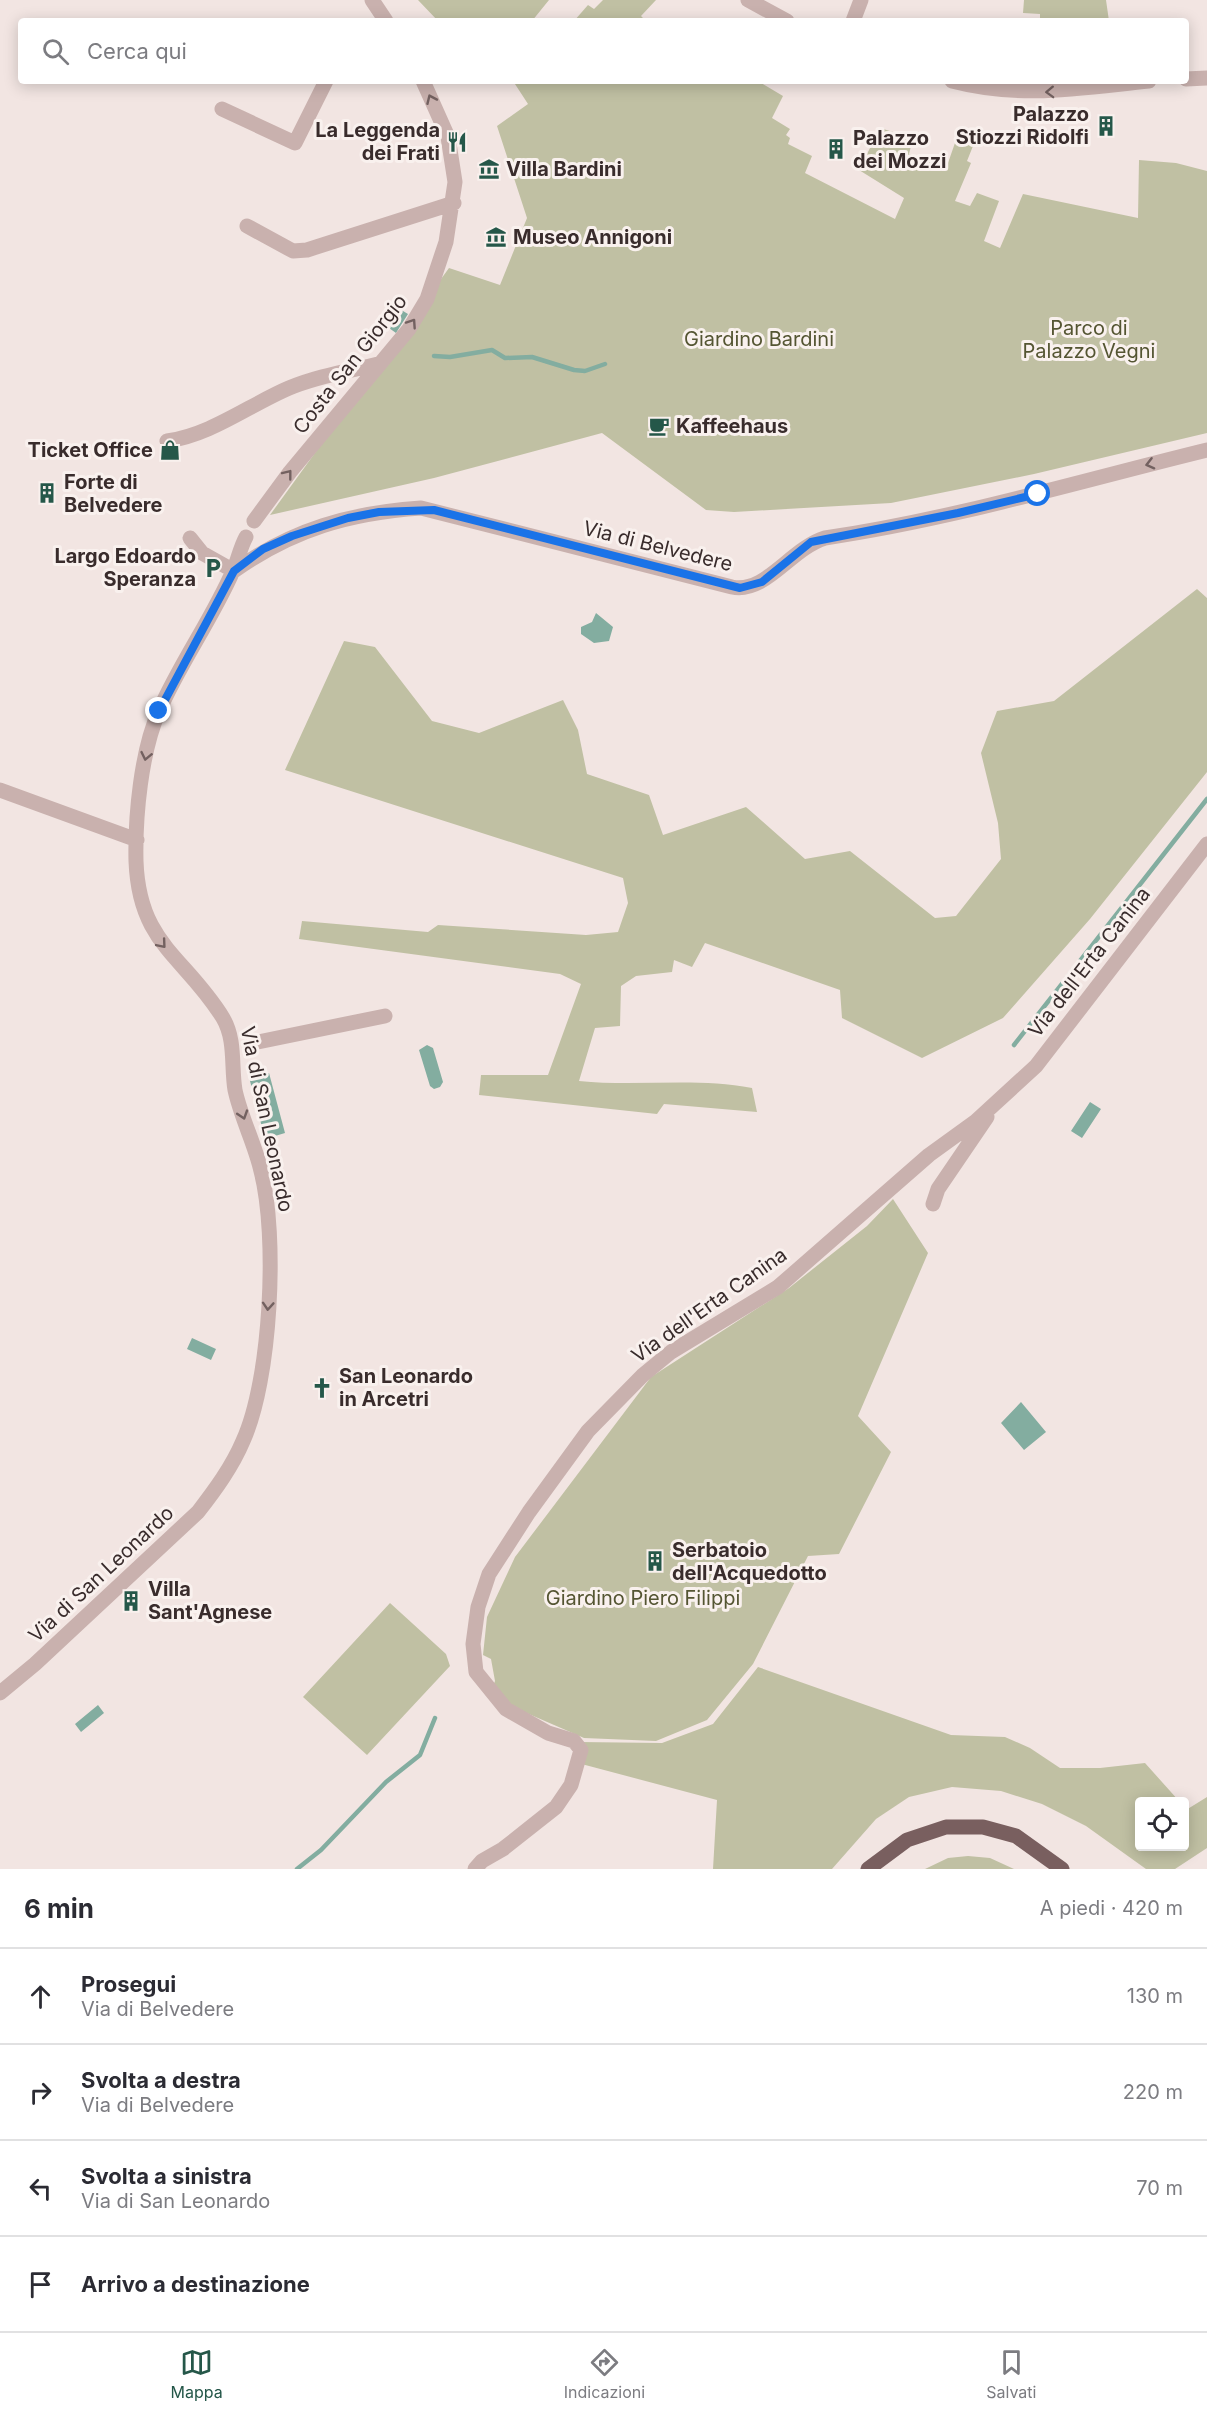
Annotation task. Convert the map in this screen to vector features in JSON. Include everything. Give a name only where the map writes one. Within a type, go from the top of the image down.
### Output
[{"type":"main road","points":[[868,1869],[908,1840],[946,1827],[983,1827],[1016,1836],[1062,1869]]},
{"type":"street","points":[[748,0],[781,18]]},
{"type":"street","points":[[854,18],[861,0]]},
{"type":"street","points":[[1189,79],[1207,78]]},
{"type":"street","points":[[222,109],[298,144],[325,84]]},
{"type":"street","name":"Costa San Giorgio","points":[[254,521],[290,471],[409,329],[427,299],[446,242],[455,182],[448,137],[424,84]]},
{"type":"street","points":[[966,84],[997,90],[1037,93],[1121,84]]},
{"type":"street","points":[[247,226],[293,251],[307,250],[453,203]]},
{"type":"street","points":[[167,441],[178,439],[226,420],[291,387],[378,364]]},
{"type":"street","name":"Via di Belvedere","points":[[234,571],[263,549],[318,526],[379,512],[421,508],[732,587],[747,588],[762,582],[801,548],[825,538],[1026,498],[1084,480],[1207,450]]},
{"type":"street","points":[[190,538],[202,553],[234,571],[246,537]]},
{"type":"street","name":"Via di San Leonardo","points":[[0,1693],[44,1656],[198,1512],[219,1485],[244,1440],[256,1401],[266,1330],[270,1237],[261,1171],[236,1091],[244,1045],[156,937],[148,922],[140,889],[137,840],[143,769],[159,711],[234,571]]},
{"type":"street","points":[[0,790],[137,840]]},
{"type":"street","name":"Via dell'Erta Canina","points":[[475,1869],[482,1861],[503,1849],[556,1807],[571,1785],[581,1750],[574,1741],[548,1733],[506,1709],[485,1687],[476,1672],[473,1644],[478,1607],[489,1574],[529,1512],[588,1431],[650,1369],[671,1352],[778,1287],[929,1155],[999,1100],[1036,1066],[1207,844]]},
{"type":"street","points":[[244,1045],[385,1016]]},
{"type":"street","name":"Via dell'Erta Canina","points":[[933,1204],[938,1190],[999,1100]]},
{"type":"green space","points":[[418,0],[549,0],[534,18],[435,18]]},
{"type":"green space","points":[[603,0],[656,0],[641,16],[643,18],[577,18],[588,5],[594,9]]},
{"type":"green space","points":[[1024,0],[1106,0],[1109,18],[1040,18],[1040,14],[1023,13]]},
{"type":"green space","name":"Giardino Bardini","points":[[515,84],[763,84],[783,96],[772,118],[790,129],[786,135],[790,138],[788,144],[812,156],[805,173],[895,219],[904,198],[859,170],[880,128],[913,138],[909,154],[948,163],[956,140],[973,146],[967,161],[971,163],[955,201],[970,206],[977,193],[999,201],[984,241],[1000,248],[1023,194],[1138,218],[1139,160],[1176,163],[1207,171],[1207,433],[1034,474],[891,503],[734,512],[706,510],[602,433],[434,478],[270,515],[449,268],[500,285],[527,218],[497,126],[528,104]]},
{"type":"green space","points":[[1197,589],[1207,598],[1207,772],[1090,919],[1003,1018],[922,1058],[842,1018],[840,990],[705,943],[692,967],[674,960],[672,972],[636,976],[621,986],[620,1026],[595,1028],[579,1081],[709,1083],[752,1088],[757,1112],[664,1104],[657,1114],[479,1095],[481,1075],[548,1075],[581,984],[560,974],[299,939],[302,921],[428,932],[438,925],[586,935],[618,932],[628,903],[623,878],[285,770],[344,641],[375,647],[432,721],[479,733],[563,700],[578,730],[587,774],[649,795],[663,835],[746,807],[805,859],[850,851],[935,918],[956,916],[1001,859],[998,823],[981,753],[997,711],[1054,701]]},
{"type":"green space","name":"Giardino Piero Filippi","points":[[893,1199],[928,1253],[858,1416],[891,1452],[839,1554],[808,1556],[753,1664],[707,1720],[656,1741],[584,1738],[515,1708],[493,1686],[495,1681],[491,1659],[483,1655],[487,1617],[515,1557],[651,1377],[789,1288],[867,1226]]},
{"type":"green space","points":[[390,1603],[446,1654],[450,1666],[367,1755],[303,1697]]},
{"type":"green space","points":[[758,1667],[951,1735],[1005,1737],[1030,1748],[1060,1768],[1100,1768],[1145,1763],[1175,1797],[1135,1797],[1135,1851],[1189,1851],[1189,1808],[1207,1797],[1207,1848],[1175,1869],[1146,1869],[1086,1826],[1042,1804],[1001,1791],[952,1787],[909,1797],[876,1819],[832,1869],[713,1869],[717,1800],[574,1762],[579,1742],[662,1743],[713,1724]]},
{"type":"green space","points":[[968,1856],[990,1858],[1014,1869],[925,1869],[948,1858]]},
{"type":"shaded area","points":[[398,308],[408,314],[396,333],[389,328]]},
{"type":"shaded area","points":[[596,613],[613,627],[609,641],[594,643],[581,634],[581,627],[592,622]]},
{"type":"shaded area","points":[[427,1045],[433,1048],[443,1082],[440,1087],[434,1089],[430,1086],[419,1050]]},
{"type":"shaded area","points":[[269,1073],[285,1133],[265,1139],[249,1077]]},
{"type":"shaded area","points":[[1090,1102],[1101,1109],[1082,1138],[1071,1131]]},
{"type":"shaded area","points":[[192,1338],[216,1349],[211,1360],[187,1349]]},
{"type":"shaded area","points":[[1021,1402],[1046,1432],[1024,1450],[1001,1423]]},
{"type":"shaded area","points":[[98,1705],[104,1713],[81,1732],[75,1724]]},
{"type":"waterway","points":[[434,356],[450,357],[492,350],[505,358],[532,357],[574,370],[585,371],[605,364]]},
{"type":"waterway","points":[[1014,1045],[1207,799]]},
{"type":"waterway","points":[[297,1869],[321,1850],[386,1782],[420,1755],[435,1718]]},
{"type":"place","name":"Palazzo Stiozzi Ridolfi","points":[[1106,126]]},
{"type":"place","name":"La Leggenda dei Frati","points":[[457,142]]},
{"type":"place","name":"Palazzo dei Mozzi","points":[[836,149]]},
{"type":"place","name":"Villa Bardini","points":[[489,169]]},
{"type":"place","name":"Museo Annigoni","points":[[496,237]]},
{"type":"place","name":"Kaffeehaus","points":[[659,426]]},
{"type":"place","name":"Ticket Office","points":[[170,450]]},
{"type":"place","name":"Forte di Belvedere","points":[[47,493]]},
{"type":"place","name":"Largo Edoardo Speranza","points":[[213,568]]},
{"type":"place","name":"San Leonardo in Arcetri","points":[[322,1388]]},
{"type":"place","name":"Serbatoio dell'Acquedotto","points":[[655,1561]]},
{"type":"place","name":"Villa Sant'Agnese","points":[[131,1601]]},
{"type":"route","points":[[159,711],[234,571],[263,549],[318,526],[348,518],[421,508],[434,510],[747,588],[762,582],[811,542],[958,513],[1038,494]]},
{"type":"park label","name":"Parco di Palazzo Vegni","points":[[1089,340]]}]
